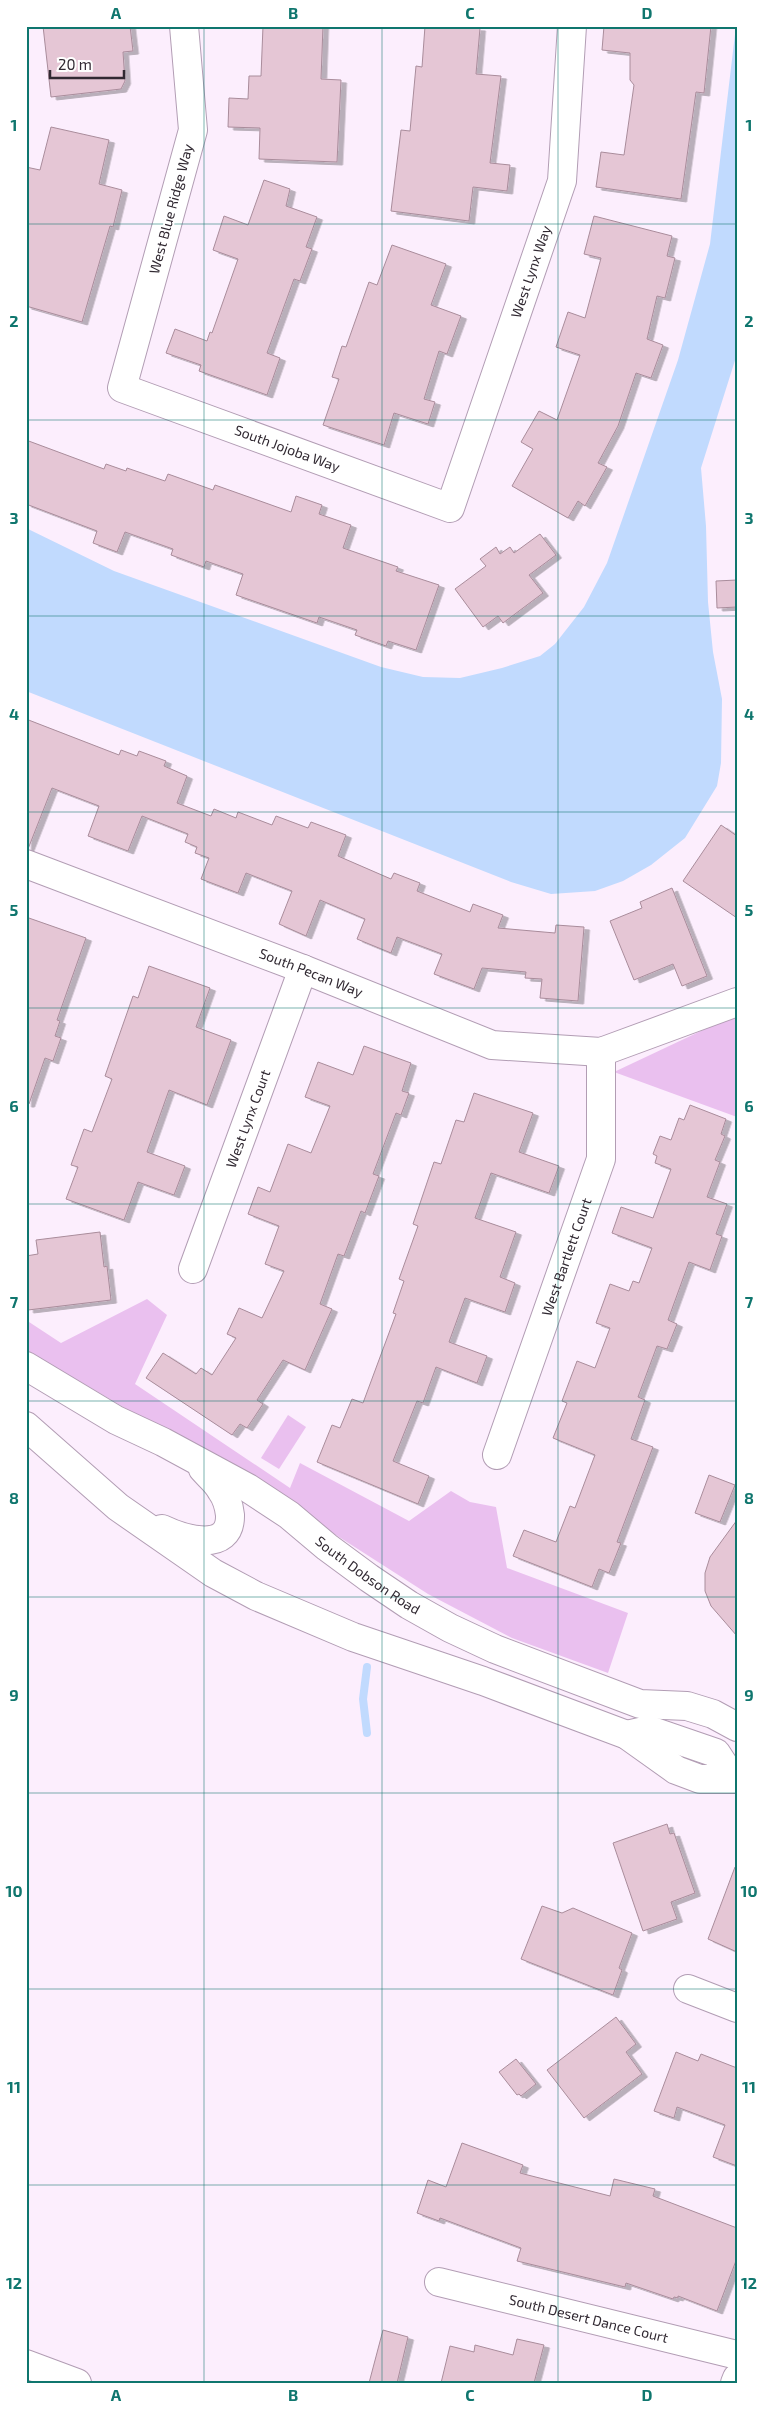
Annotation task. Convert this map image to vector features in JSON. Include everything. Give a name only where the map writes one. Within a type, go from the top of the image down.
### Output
[{"type":"street","name":"West Blue Ridge Way","points":[[122,388],[193,130],[184,26]]},
{"type":"street","name":"West Lynx Way","points":[[450,508],[562,182],[572,26]]},
{"type":"street","name":"South Jojoba Way","points":[[122,388],[450,508]]},
{"type":"street","name":"South Pecan Way","points":[[26,864],[303,969],[492,1045],[601,1052]]},
{"type":"street","name":"West Lynx Court","points":[[193,1269],[303,969]]},
{"type":"street","points":[[601,1052],[737,1002]]},
{"type":"street","name":"West Bartlett Court","points":[[497,1454],[600,1159],[601,1052]]},
{"type":"street","name":"South Dobson Road","points":[[26,1366],[116,1420],[163,1442],[248,1488],[289,1515],[327,1547],[369,1578],[409,1605],[450,1628],[496,1649],[640,1704],[687,1706],[713,1714],[737,1727]]},
{"type":"street","points":[[26,1426],[118,1507],[213,1573],[256,1596],[307,1619],[484,1681],[627,1735],[676,1770],[700,1779],[736,1776]]},
{"type":"street","points":[[118,1507],[180,1536],[206,1541],[218,1539],[226,1533],[230,1522],[230,1506],[221,1489],[194,1460]]},
{"type":"street","points":[[627,1735],[640,1704]]},
{"type":"street","points":[[688,1989],[737,2008]]},
{"type":"street","name":"South Desert Dance Court","points":[[439,2282],[737,2355]]},
{"type":"street","points":[[26,2364],[77,2383]]},
{"type":"street","points":[[735,2383],[737,2378]]},
{"type":"shaded area","points":[[737,1014],[737,1117],[614,1072]]},
{"type":"shaded area","points":[[147,1299],[167,1315],[135,1384],[290,1488],[300,1463],[409,1521],[451,1491],[470,1502],[496,1507],[507,1568],[628,1613],[608,1673],[512,1638],[428,1594],[272,1494],[26,1350],[26,1320],[61,1343]]},
{"type":"shaded area","points":[[288,1415],[306,1427],[279,1469],[261,1458]]},
{"type":"water","points":[[736,26],[737,354],[701,468],[706,526],[708,602],[713,652],[722,699],[721,763],[717,786],[685,838],[651,865],[623,881],[595,891],[551,894],[511,882],[26,691],[26,528],[114,571],[381,667],[423,677],[460,678],[502,668],[540,656],[555,644],[584,607],[607,563],[678,360],[710,244]]},
{"type":"building","points":[[43,26],[130,26],[133,51],[123,52],[125,81],[121,89],[51,97]]},
{"type":"building","points":[[263,26],[323,26],[321,79],[341,80],[337,162],[259,159],[260,128],[228,127],[229,98],[248,99],[249,76],[261,76]]},
{"type":"building","points":[[425,26],[480,28],[476,74],[501,76],[490,163],[510,165],[507,191],[473,187],[469,221],[391,211],[401,130],[410,131],[416,66],[422,67]]},
{"type":"building","points":[[604,26],[711,26],[704,93],[696,92],[681,199],[596,187],[601,152],[624,155],[634,85],[630,80],[630,53],[602,50]]},
{"type":"building","points":[[51,127],[109,140],[99,184],[122,190],[113,227],[110,226],[82,322],[26,306],[26,167],[40,170]]},
{"type":"building","points":[[264,180],[290,189],[286,206],[317,217],[306,247],[312,249],[300,281],[294,279],[267,353],[280,358],[267,395],[199,371],[201,365],[166,353],[175,329],[207,341],[210,332],[212,333],[238,259],[213,250],[224,216],[248,225]]},
{"type":"building","points":[[594,216],[672,236],[667,256],[675,258],[665,298],[657,296],[647,339],[663,345],[651,378],[636,373],[618,426],[598,463],[607,467],[585,506],[578,501],[568,518],[512,486],[533,449],[521,442],[539,411],[557,420],[580,355],[556,347],[568,312],[585,318],[601,258],[584,254]]},
{"type":"building","points":[[392,245],[446,264],[431,305],[461,316],[447,354],[439,351],[424,399],[435,402],[428,424],[394,413],[384,445],[323,425],[339,379],[332,377],[342,346],[346,347],[369,282],[377,285]]},
{"type":"building","points":[[26,440],[104,469],[106,464],[126,471],[127,468],[165,481],[168,474],[213,490],[215,485],[291,512],[296,496],[322,505],[319,514],[351,525],[343,548],[398,567],[396,571],[439,585],[416,650],[388,641],[386,646],[355,635],[357,630],[319,617],[317,623],[236,595],[243,574],[206,561],[204,567],[171,555],[173,549],[125,532],[117,552],[93,543],[97,531],[26,504]]},
{"type":"building","points":[[540,534],[556,555],[529,575],[543,593],[503,623],[498,616],[483,627],[455,589],[486,566],[480,559],[496,547],[500,554],[510,547],[514,553]]},
{"type":"building","points":[[737,580],[737,607],[717,608],[716,581]]},
{"type":"building","points":[[26,719],[119,755],[121,750],[137,756],[139,751],[166,761],[164,766],[187,776],[177,803],[211,816],[214,809],[236,818],[238,812],[272,825],[276,816],[308,828],[311,822],[346,835],[338,856],[391,879],[394,873],[420,883],[417,891],[470,912],[473,904],[503,915],[498,928],[555,933],[556,925],[584,927],[578,1001],[540,998],[542,979],[525,978],[526,972],[482,968],[474,989],[434,974],[442,954],[397,937],[391,953],[357,939],[365,919],[320,900],[306,936],[279,924],[292,891],[246,873],[238,893],[201,879],[209,858],[195,853],[197,847],[185,842],[188,834],[142,816],[128,851],[88,836],[99,806],[52,788],[28,849],[26,849]]},
{"type":"building","points":[[721,825],[737,836],[737,918],[683,881]]},
{"type":"building","points":[[672,888],[707,976],[682,986],[673,964],[634,980],[610,921],[642,908],[640,902]]},
{"type":"building","points":[[26,917],[86,938],[57,1020],[60,1021],[55,1036],[61,1038],[53,1061],[45,1058],[29,1104],[26,1104]]},
{"type":"building","points":[[149,966],[210,988],[196,1027],[231,1040],[207,1105],[169,1090],[147,1152],[185,1166],[174,1195],[138,1182],[124,1220],[66,1199],[78,1167],[71,1165],[84,1129],[92,1132],[112,1079],[105,1076],[133,996],[138,998]]},
{"type":"building","points":[[364,1046],[411,1063],[402,1091],[409,1093],[401,1115],[396,1113],[373,1174],[379,1176],[365,1213],[361,1211],[344,1256],[338,1254],[320,1304],[332,1309],[305,1370],[283,1360],[257,1400],[263,1404],[247,1428],[240,1424],[232,1435],[146,1378],[163,1353],[196,1374],[201,1368],[212,1375],[236,1338],[227,1334],[239,1308],[262,1318],[284,1271],[265,1264],[279,1226],[248,1214],[258,1187],[270,1192],[288,1144],[311,1153],[330,1106],[305,1097],[318,1062],[353,1075]]},
{"type":"building","points":[[474,1093],[533,1113],[519,1152],[559,1166],[549,1193],[491,1173],[475,1218],[516,1232],[500,1277],[515,1283],[505,1312],[465,1298],[449,1342],[487,1356],[477,1383],[436,1367],[423,1403],[417,1401],[393,1461],[429,1476],[418,1504],[317,1462],[332,1425],[340,1428],[352,1399],[363,1403],[396,1314],[393,1313],[404,1281],[399,1279],[418,1226],[413,1224],[434,1162],[441,1164],[456,1120],[464,1122]]},
{"type":"building","points":[[690,1105],[726,1119],[721,1134],[725,1136],[715,1160],[720,1162],[707,1197],[727,1204],[716,1234],[722,1236],[710,1270],[689,1262],[668,1320],[677,1324],[667,1349],[657,1346],[638,1397],[645,1400],[631,1439],[653,1447],[617,1542],[621,1543],[609,1573],[599,1569],[592,1587],[513,1556],[524,1530],[556,1542],[570,1506],[575,1508],[595,1455],[553,1438],[567,1403],[562,1401],[577,1361],[595,1368],[610,1328],[596,1323],[610,1284],[629,1291],[633,1281],[639,1283],[652,1248],[612,1233],[621,1207],[653,1218],[671,1169],[655,1163],[657,1156],[653,1154],[660,1136],[671,1140],[679,1118],[684,1120]]},
{"type":"building","points":[[100,1232],[104,1267],[107,1266],[111,1300],[28,1310],[26,1256],[38,1254],[36,1240]]},
{"type":"building","points":[[709,1475],[735,1485],[720,1522],[695,1513]]},
{"type":"building","points":[[737,1520],[737,1636],[711,1606],[705,1591],[705,1573],[710,1557]]},
{"type":"building","points":[[667,1824],[670,1834],[674,1833],[695,1893],[671,1902],[677,1919],[643,1931],[613,1843]]},
{"type":"building","points":[[735,1867],[737,1868],[737,1952],[708,1939]]},
{"type":"building","points":[[542,1906],[562,1913],[573,1908],[632,1933],[619,1968],[622,1970],[613,1995],[521,1959]]},
{"type":"building","points":[[616,2017],[636,2044],[626,2052],[642,2074],[584,2118],[547,2070]]},
{"type":"building","points":[[676,2052],[698,2061],[701,2054],[737,2068],[737,2166],[713,2157],[725,2125],[677,2107],[674,2118],[654,2111]]},
{"type":"building","points":[[516,2059],[536,2084],[521,2096],[517,2095],[499,2072]]},
{"type":"building","points":[[462,2143],[523,2165],[520,2173],[610,2196],[614,2179],[655,2189],[653,2196],[737,2228],[737,2258],[717,2311],[678,2296],[678,2298],[674,2297],[673,2299],[626,2283],[625,2287],[517,2261],[521,2248],[440,2218],[439,2221],[417,2213],[428,2180],[446,2187]]},
{"type":"building","points":[[383,2330],[408,2337],[397,2383],[369,2383]]},
{"type":"building","points":[[517,2339],[544,2345],[534,2383],[441,2383],[450,2346],[474,2352],[475,2345],[513,2355]]},
{"type":"waterway","points":[[367,1667],[363,1699],[367,1733]]}]
